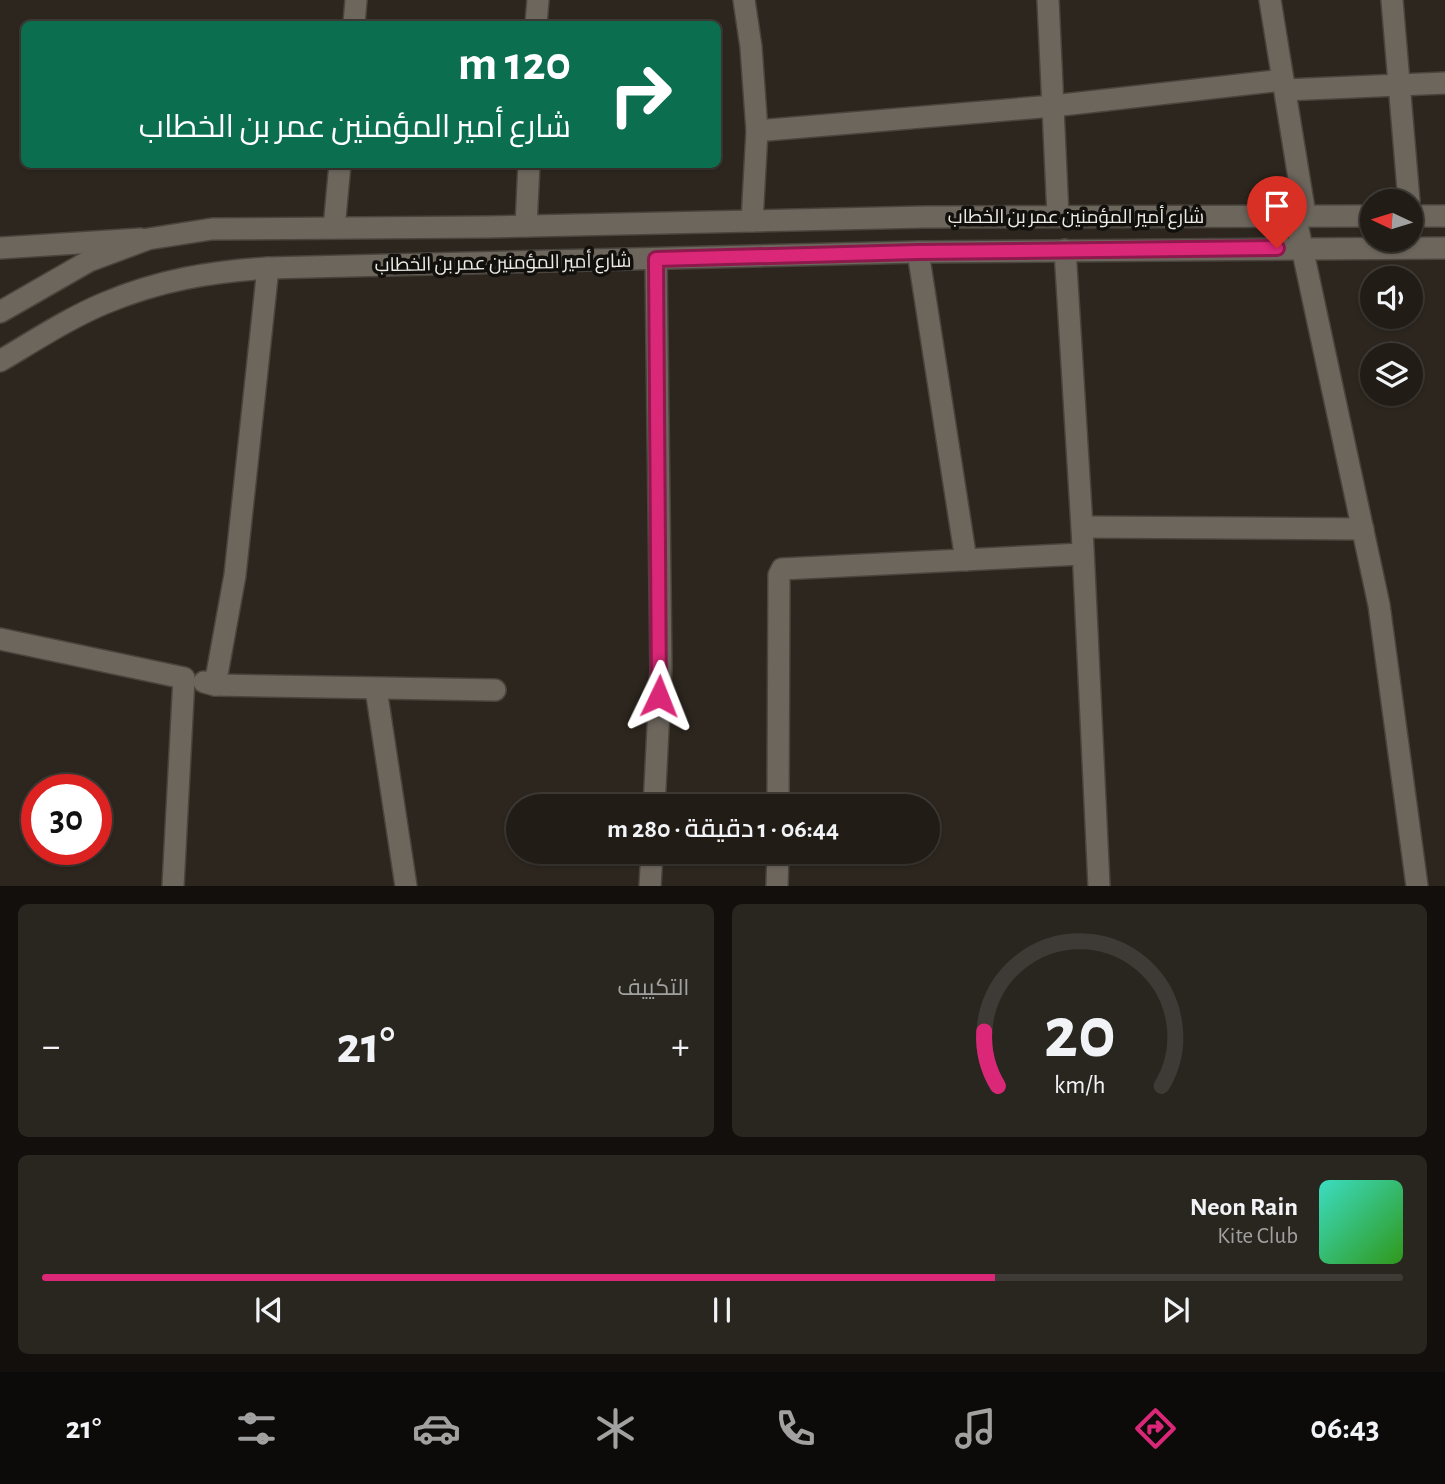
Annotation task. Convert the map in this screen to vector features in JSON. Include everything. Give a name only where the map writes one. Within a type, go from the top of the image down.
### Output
[{"type":"street","points":[[354,21],[356,0]]},
{"type":"street","points":[[536,21],[538,0]]},
{"type":"street","points":[[744,0],[751,47],[757,131],[752,221]]},
{"type":"street","points":[[1048,0],[1058,216]]},
{"type":"street","points":[[1270,0],[1284,85],[1302,248],[1379,605],[1418,886]]},
{"type":"street","points":[[1392,0],[1408,189]]},
{"type":"street","points":[[757,131],[1284,85],[1445,83]]},
{"type":"street","points":[[334,228],[340,168]]},
{"type":"street","points":[[526,226],[529,168]]},
{"type":"street","name":"شارع أمير المؤمنين عمر بن الخطاب","points":[[0,312],[89,261],[148,239],[212,229],[1058,216],[1360,216]]},
{"type":"street","points":[[1423,216],[1445,216]]},
{"type":"street","points":[[0,248],[148,239]]},
{"type":"street","name":"شارع أمير المؤمنين عمر بن الخطاب","points":[[0,361],[103,304],[158,284],[212,272],[268,268],[918,252],[1445,248]]},
{"type":"street","points":[[1065,250],[1082,527],[1099,886]]},
{"type":"street","points":[[918,252],[966,560]]},
{"type":"street","points":[[655,794],[661,668],[656,259]]},
{"type":"street","points":[[215,685],[235,575],[268,268]]},
{"type":"street","points":[[1082,527],[1363,529]]},
{"type":"street","points":[[778,794],[779,575],[782,569],[1082,554]]},
{"type":"street","points":[[0,639],[215,685],[495,690]]},
{"type":"street","points":[[173,886],[184,678]]},
{"type":"street","points":[[376,689],[406,886]]},
{"type":"street","points":[[650,886],[651,864]]},
{"type":"street","points":[[778,864],[778,886]]},
{"type":"route","points":[[659,696],[661,668],[656,259],[918,252],[1277,248]]}]
